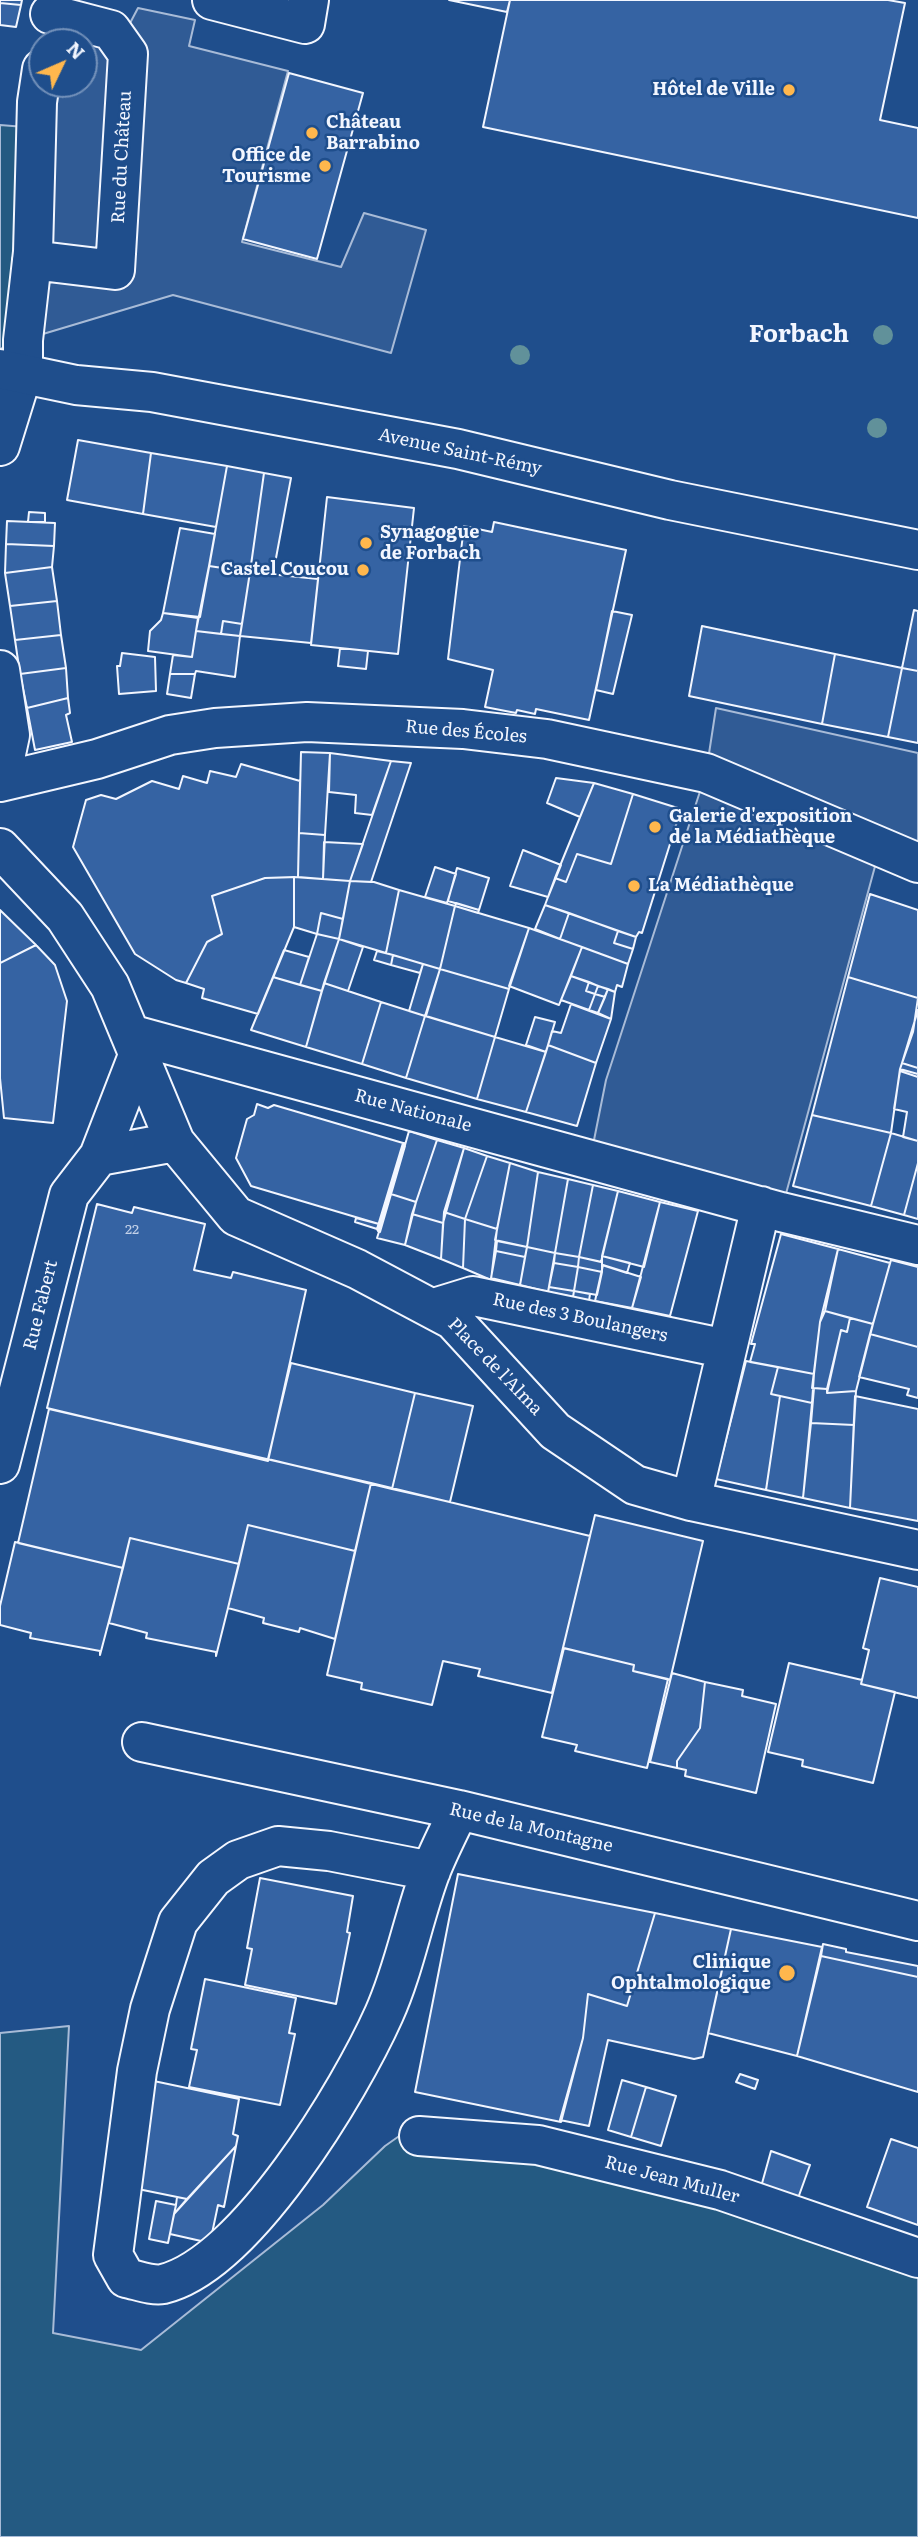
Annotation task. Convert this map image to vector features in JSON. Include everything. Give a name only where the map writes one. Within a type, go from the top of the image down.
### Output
[{"type":"street","points":[[212,0],[305,24],[309,0]]},
{"type":"street","name":"Rue du Château","points":[[32,260],[115,270],[128,54],[111,30],[50,19]]},
{"type":"street","points":[[0,446],[12,371],[23,340],[32,260],[38,98]]},
{"type":"street","name":"Avenue Saint-Rémy","points":[[12,371],[76,385],[152,392],[458,449],[670,500],[918,550]]},
{"type":"street","points":[[0,670],[10,735],[0,782]]},
{"type":"street","name":"Rue des Écoles","points":[[0,782],[97,759],[170,735],[215,728],[307,722],[463,729],[547,739],[706,774],[918,863]]},
{"type":"street","points":[[0,848],[65,917],[110,986],[134,1046]]},
{"type":"street","name":"Rue Fabert","points":[[0,1464],[69,1195],[99,1156],[117,1109],[134,1046]]},
{"type":"street","name":"Place de l'Alma","points":[[134,1046],[175,1142],[236,1216],[358,1269],[453,1320],[555,1431],[635,1485],[691,1502],[918,1550]]},
{"type":"street","name":"Rue Nationale","points":[[134,1046],[918,1245]]},
{"type":"street","points":[[99,1156],[175,1142]]},
{"type":"street","points":[[691,1502],[761,1206]]},
{"type":"street","name":"Rue des 3 Boulangers","points":[[434,1308],[473,1296],[727,1349]]},
{"type":"street","name":"Rue de la Montagne","points":[[142,1742],[459,1810],[918,1921]]},
{"type":"street","points":[[431,1871],[329,1851],[278,1846],[237,1860],[213,1878],[178,1922],[150,2009],[137,2071],[113,2255],[126,2278],[160,2285],[186,2275],[232,2241],[284,2180],[334,2104],[384,2014],[431,1871],[459,1810]]},
{"type":"street","name":"Rue Jean Muller","points":[[419,2136],[538,2144],[720,2190],[918,2258]]},
{"type":"shaded area","points":[[138,8],[195,20],[189,46],[288,71],[242,242],[341,267],[364,213],[426,230],[391,353],[173,295],[23,340],[41,98],[98,98],[98,33],[120,42]]},
{"type":"shaded area","points":[[50,14],[85,28],[48,28]]},
{"type":"shaded area","points":[[0,125],[37,128],[18,350],[0,348]]},
{"type":"shaded area","points":[[716,708],[918,753],[918,863],[880,848],[781,1212],[590,1160],[606,1080],[706,773]]},
{"type":"shaded area","points":[[69,2026],[53,2333],[141,2350],[323,2205],[385,2146],[422,2120],[574,2134],[918,2246],[918,2537],[0,2537],[0,2033]]},
{"type":"building","points":[[0,0],[22,0],[21,5],[0,3]]},
{"type":"building","points":[[449,0],[510,0],[507,12]]},
{"type":"building","points":[[510,0],[888,0],[905,3],[880,120],[918,128],[918,218],[483,127]]},
{"type":"building","points":[[0,3],[21,5],[16,27],[0,25]]},
{"type":"building","name":"Château Barrabino","points":[[289,73],[363,93],[317,259],[243,239]]},
{"type":"building","points":[[78,440],[151,453],[143,514],[67,500]]},
{"type":"building","points":[[151,453],[227,466],[216,527],[143,514]]},
{"type":"building","points":[[227,466],[264,473],[250,572],[209,566]]},
{"type":"building","points":[[264,473],[291,478],[273,574],[250,572]]},
{"type":"building","name":"Synagogue de Forbach","points":[[327,497],[414,508],[398,654],[311,645]]},
{"type":"building","points":[[29,512],[45,513],[45,522],[28,522]]},
{"type":"building","points":[[7,521],[55,523],[54,546],[6,544]]},
{"type":"building","points":[[494,522],[626,550],[589,720],[536,709],[535,714],[485,707],[493,670],[448,659],[464,526],[492,532]]},
{"type":"building","points":[[180,528],[215,534],[200,617],[163,613]]},
{"type":"building","points":[[6,544],[54,546],[52,567],[5,573]]},
{"type":"building","points":[[209,566],[250,572],[242,624],[223,621],[221,634],[196,631]]},
{"type":"building","points":[[52,567],[57,601],[10,606],[5,573]]},
{"type":"building","points":[[250,572],[318,579],[311,643],[240,636]]},
{"type":"building","points":[[57,601],[61,635],[15,640],[10,606]]},
{"type":"building","points":[[914,610],[918,611],[918,671],[902,668]]},
{"type":"building","points":[[612,611],[632,615],[613,694],[596,690]]},
{"type":"building","points":[[163,613],[198,618],[192,657],[148,651],[150,631],[161,620]]},
{"type":"building","points":[[223,621],[242,624],[240,636],[221,634]]},
{"type":"building","points":[[702,626],[835,654],[822,724],[689,696]]},
{"type":"building","points":[[196,631],[240,636],[235,677],[196,671],[195,674],[170,674],[173,655],[192,657]]},
{"type":"building","points":[[61,635],[66,668],[20,674],[15,640]]},
{"type":"building","points":[[340,648],[368,651],[366,669],[338,666]]},
{"type":"building","points":[[122,653],[155,657],[156,691],[119,694],[117,666],[120,666]]},
{"type":"building","points":[[835,654],[902,668],[888,737],[822,724]]},
{"type":"building","points":[[66,668],[68,698],[27,708],[20,674]]},
{"type":"building","points":[[902,668],[918,671],[918,743],[888,737]]},
{"type":"building","points":[[170,674],[195,674],[191,698],[167,694]]},
{"type":"building","points":[[68,698],[70,713],[66,715],[72,742],[35,750],[27,708]]},
{"type":"building","points":[[301,752],[330,753],[325,835],[299,833]]},
{"type":"building","points":[[330,753],[391,761],[372,815],[355,813],[356,795],[329,792]]},
{"type":"building","points":[[391,761],[411,763],[371,882],[350,881]]},
{"type":"building","points":[[241,764],[300,781],[298,877],[265,878],[212,896],[222,934],[207,942],[186,983],[176,980],[135,954],[73,847],[86,800],[101,795],[116,799],[152,781],[179,789],[183,776],[207,783],[210,771],[236,777]]},
{"type":"building","points":[[556,778],[594,783],[580,817],[547,803]]},
{"type":"building","points":[[594,783],[633,794],[611,864],[577,854],[566,882],[555,878]]},
{"type":"building","points":[[633,794],[681,809],[642,933],[639,932],[636,937],[545,905],[555,878],[566,882],[577,854],[611,864]]},
{"type":"building","points":[[299,833],[325,835],[323,879],[298,877]]},
{"type":"building","points":[[324,842],[363,844],[350,881],[323,879]]},
{"type":"building","points":[[523,850],[561,865],[548,897],[510,886]]},
{"type":"building","points":[[435,867],[456,874],[447,903],[425,897]]},
{"type":"building","points":[[457,868],[489,878],[479,910],[448,901]]},
{"type":"building","points":[[294,877],[294,927],[258,1014],[202,998],[204,989],[186,983],[207,942],[222,934],[212,896],[265,878]]},
{"type":"building","points":[[294,877],[350,881],[343,919],[321,913],[317,934],[294,927]]},
{"type":"building","points":[[350,881],[374,882],[399,890],[386,953],[339,939]]},
{"type":"building","points":[[399,890],[455,906],[440,969],[386,953]]},
{"type":"building","points":[[870,894],[918,910],[918,998],[848,977]]},
{"type":"building","points":[[456,903],[479,910],[478,913],[455,906]]},
{"type":"building","points":[[545,905],[569,913],[560,939],[535,929]]},
{"type":"building","points":[[455,906],[529,928],[509,989],[440,969]]},
{"type":"building","points":[[0,910],[36,945],[0,963]]},
{"type":"building","points":[[321,913],[343,919],[339,939],[317,934]]},
{"type":"building","points":[[569,913],[618,931],[614,943],[633,949],[628,964],[560,939]]},
{"type":"building","points":[[529,928],[582,947],[559,1005],[509,986]]},
{"type":"building","points":[[618,931],[636,937],[633,949],[614,943]]},
{"type":"building","points":[[317,934],[339,939],[322,991],[300,985]]},
{"type":"building","points":[[339,939],[363,947],[348,991],[324,983]]},
{"type":"building","points":[[36,945],[55,965],[67,1001],[53,1123],[4,1118],[0,1078],[0,963]]},
{"type":"building","points":[[582,947],[628,964],[622,987],[617,985],[615,992],[571,976]]},
{"type":"building","points":[[284,950],[309,957],[300,985],[273,977]]},
{"type":"building","points":[[377,951],[393,955],[391,965],[374,960]]},
{"type":"building","points":[[393,955],[423,964],[420,973],[391,965]]},
{"type":"building","points":[[423,964],[440,969],[425,1016],[409,1011]]},
{"type":"building","points":[[440,969],[509,989],[495,1037],[426,1016]]},
{"type":"building","points":[[571,976],[589,982],[586,991],[595,994],[589,1010],[561,1000]]},
{"type":"building","points":[[273,977],[322,991],[306,1047],[251,1030]]},
{"type":"building","points":[[848,977],[918,998],[913,1032],[900,1069],[891,1133],[812,1115]]},
{"type":"building","points":[[589,982],[598,986],[595,994],[586,991]]},
{"type":"building","points":[[324,983],[381,1002],[362,1064],[306,1047]]},
{"type":"building","points":[[598,986],[608,989],[605,997],[595,994]]},
{"type":"building","points":[[608,989],[615,992],[611,1019],[598,1013]]},
{"type":"building","points":[[595,994],[605,997],[598,1013],[589,1010]]},
{"type":"building","points":[[381,1002],[425,1016],[406,1078],[362,1064]]},
{"type":"building","points":[[571,1004],[611,1019],[596,1063],[548,1045],[552,1031],[561,1033]]},
{"type":"building","points":[[918,1010],[918,1068],[902,1063]]},
{"type":"building","points":[[425,1016],[495,1037],[477,1099],[406,1078]]},
{"type":"building","points":[[535,1017],[555,1022],[546,1052],[526,1045]]},
{"type":"building","points":[[495,1037],[546,1052],[526,1112],[477,1099]]},
{"type":"building","points":[[548,1045],[596,1063],[577,1126],[526,1112]]},
{"type":"building","points":[[902,1063],[918,1068],[918,1074],[900,1069]]},
{"type":"building","points":[[900,1071],[918,1074],[918,1077]]},
{"type":"building","points":[[900,1071],[918,1077],[918,1141],[903,1137],[907,1112],[894,1109]]},
{"type":"building","points":[[257,1104],[268,1108],[274,1105],[403,1143],[379,1224],[251,1186],[236,1158],[247,1119],[254,1115]]},
{"type":"building","points":[[812,1115],[891,1133],[871,1206],[793,1186]]},
{"type":"building","points":[[409,1131],[437,1140],[416,1202],[391,1194]]},
{"type":"building","points":[[891,1133],[918,1141],[918,1163],[904,1215],[871,1206]]},
{"type":"building","points":[[437,1140],[464,1148],[443,1223],[412,1214]]},
{"type":"building","points":[[404,1143],[378,1231],[377,1229]]},
{"type":"building","points":[[404,1143],[405,1146],[380,1232],[378,1231]]},
{"type":"building","points":[[464,1148],[487,1156],[465,1219],[444,1212]]},
{"type":"building","points":[[487,1156],[510,1163],[497,1229],[465,1219]]},
{"type":"building","points":[[510,1163],[538,1172],[527,1247],[495,1240]]},
{"type":"building","points":[[918,1163],[918,1219],[904,1215]]},
{"type":"building","points":[[538,1172],[568,1179],[555,1253],[527,1247]]},
{"type":"building","points":[[568,1179],[593,1185],[579,1257],[555,1253]]},
{"type":"building","points":[[593,1185],[618,1191],[601,1262],[579,1257]]},
{"type":"building","points":[[618,1191],[660,1202],[644,1267],[602,1256]]},
{"type":"building","points":[[391,1194],[416,1202],[405,1245],[377,1238]]},
{"type":"building","points":[[660,1202],[698,1211],[670,1316],[632,1308]]},
{"type":"building","points":[[97,1204],[132,1213],[134,1207],[205,1224],[194,1270],[231,1278],[233,1272],[306,1290],[268,1461],[47,1408]]},
{"type":"building","points":[[444,1212],[465,1219],[463,1268],[441,1259]]},
{"type":"building","points":[[412,1214],[443,1223],[441,1259],[405,1245]]},
{"type":"building","points":[[356,1218],[379,1224],[377,1229],[355,1222]]},
{"type":"building","points":[[465,1219],[497,1229],[491,1280],[463,1268]]},
{"type":"building","points":[[781,1234],[838,1249],[820,1322],[814,1374],[750,1362],[755,1344],[751,1344]]},
{"type":"building","points":[[497,1241],[527,1247],[525,1257],[496,1251]]},
{"type":"building","points":[[527,1247],[555,1253],[548,1292],[520,1285]]},
{"type":"building","points":[[838,1249],[890,1263],[873,1324],[825,1311]]},
{"type":"building","points":[[496,1251],[525,1257],[520,1285],[491,1278]]},
{"type":"building","points":[[555,1253],[579,1257],[578,1267],[554,1263]]},
{"type":"building","points":[[602,1256],[630,1263],[627,1273],[602,1265]]},
{"type":"building","points":[[579,1257],[602,1262],[602,1272],[578,1267]]},
{"type":"building","points":[[891,1260],[918,1267],[918,1347],[870,1334]]},
{"type":"building","points":[[554,1263],[578,1267],[574,1291],[549,1287]]},
{"type":"building","points":[[603,1265],[641,1277],[632,1308],[595,1301]]},
{"type":"building","points":[[578,1267],[602,1272],[597,1295],[574,1291]]},
{"type":"building","points":[[549,1287],[574,1291],[573,1297],[548,1292]]},
{"type":"building","points":[[574,1291],[590,1294],[589,1301],[573,1297]]},
{"type":"building","points":[[825,1311],[850,1318],[847,1332],[841,1330],[827,1389],[812,1388],[820,1322]]},
{"type":"building","points":[[850,1318],[873,1324],[856,1391],[827,1393],[841,1330],[847,1332]]},
{"type":"building","points":[[870,1334],[918,1347],[918,1398],[907,1395],[909,1389],[859,1377]]},
{"type":"building","points":[[746,1361],[778,1367],[771,1394],[780,1396],[766,1490],[716,1479]]},
{"type":"building","points":[[291,1363],[415,1393],[392,1489],[268,1459]]},
{"type":"building","points":[[778,1367],[814,1374],[812,1403],[771,1394]]},
{"type":"building","points":[[814,1388],[827,1389],[827,1393],[856,1391],[854,1425],[811,1423]]},
{"type":"building","points":[[415,1393],[473,1406],[450,1502],[392,1489]]},
{"type":"building","points":[[780,1396],[812,1403],[803,1498],[766,1490]]},
{"type":"building","points":[[855,1396],[918,1409],[918,1521],[850,1508]]},
{"type":"building","points":[[49,1409],[371,1483],[355,1551],[248,1525],[239,1564],[130,1538],[123,1568],[18,1543]]},
{"type":"building","points":[[811,1423],[854,1425],[850,1508],[803,1498]]},
{"type":"building","points":[[371,1483],[590,1536],[552,1693],[478,1676],[480,1669],[443,1661],[432,1705],[361,1689],[362,1683],[327,1675]]},
{"type":"building","points":[[595,1515],[703,1541],[670,1680],[633,1671],[634,1665],[563,1648]]},
{"type":"building","points":[[248,1525],[355,1551],[335,1639],[300,1628],[299,1632],[263,1623],[264,1618],[228,1608]]},
{"type":"building","points":[[130,1538],[239,1564],[216,1656],[216,1652],[146,1638],[147,1633],[109,1623]]},
{"type":"building","points":[[15,1542],[123,1568],[100,1655],[100,1651],[30,1638],[31,1633],[0,1625],[0,1606]]},
{"type":"building","points":[[880,1578],[918,1587],[918,1698],[861,1684],[869,1650],[863,1648]]},
{"type":"building","points":[[564,1648],[634,1665],[633,1671],[668,1679],[647,1768],[575,1751],[577,1745],[542,1737]]},
{"type":"building","points":[[789,1663],[862,1680],[861,1684],[895,1692],[873,1783],[802,1766],[803,1760],[768,1752]]},
{"type":"building","points":[[672,1673],[705,1682],[700,1728],[677,1761],[677,1768],[650,1762]]},
{"type":"building","points":[[705,1682],[743,1690],[742,1696],[776,1704],[756,1793],[685,1776],[686,1770],[677,1768],[677,1761],[700,1728]]},
{"type":"building","points":[[458,1874],[655,1913],[627,2006],[588,1994],[583,2038],[561,2122],[415,2092]]},
{"type":"building","points":[[260,1878],[353,1896],[347,1932],[350,1933],[336,2004],[245,1985],[252,1949],[247,1948]]},
{"type":"building","points":[[655,1913],[731,1929],[703,2057],[694,2059],[608,2040],[589,2126],[560,2120],[583,2038],[588,1994],[627,2006]]},
{"type":"building","name":"Clinique Ophtalmologique","points":[[731,1929],[822,1947],[797,2056],[708,2033]]},
{"type":"building","points":[[823,1944],[846,1949],[846,1952],[918,1966],[918,1977],[821,1956]]},
{"type":"building","points":[[821,1956],[918,1977],[918,2092],[797,2056]]},
{"type":"building","points":[[205,1979],[296,1998],[289,2033],[295,2034],[280,2105],[189,2087],[197,2050],[191,2049]]},
{"type":"building","points":[[740,2074],[758,2080],[755,2089],[736,2082]]},
{"type":"building","points":[[149,2080],[239,2099],[233,2134],[238,2136],[236,2146],[187,2199],[133,2188]]},
{"type":"building","points":[[622,2080],[646,2087],[631,2137],[608,2130]]},
{"type":"building","points":[[646,2087],[676,2096],[661,2146],[631,2137]]},
{"type":"building","points":[[891,2139],[918,2148],[918,2225],[867,2207]]},
{"type":"building","points":[[236,2146],[224,2207],[218,2205],[210,2243],[170,2234],[174,2214]]},
{"type":"building","points":[[771,2151],[810,2165],[797,2201],[761,2187]]},
{"type":"building","points":[[177,2197],[187,2199],[174,2214],[176,2205]]},
{"type":"building","points":[[156,2201],[176,2205],[168,2243],[149,2239]]},
{"type":"place","name":"Hôtel de Ville","points":[[789,90]]},
{"type":"place","name":"Château Barrabino","points":[[312,133]]},
{"type":"place","name":"Office de Tourisme","points":[[325,166]]},
{"type":"place","name":"Synagogue de Forbach","points":[[366,543]]},
{"type":"place","name":"Castel Coucou","points":[[363,570]]},
{"type":"place","name":"Galerie d'exposition de la Médiathèque","points":[[655,827]]},
{"type":"place","name":"La Médiathèque","points":[[634,886]]},
{"type":"place","name":"Clinique Ophtalmologique","points":[[787,1973]]},
{"type":"district","name":"Forbach","points":[[799,335]]}]
